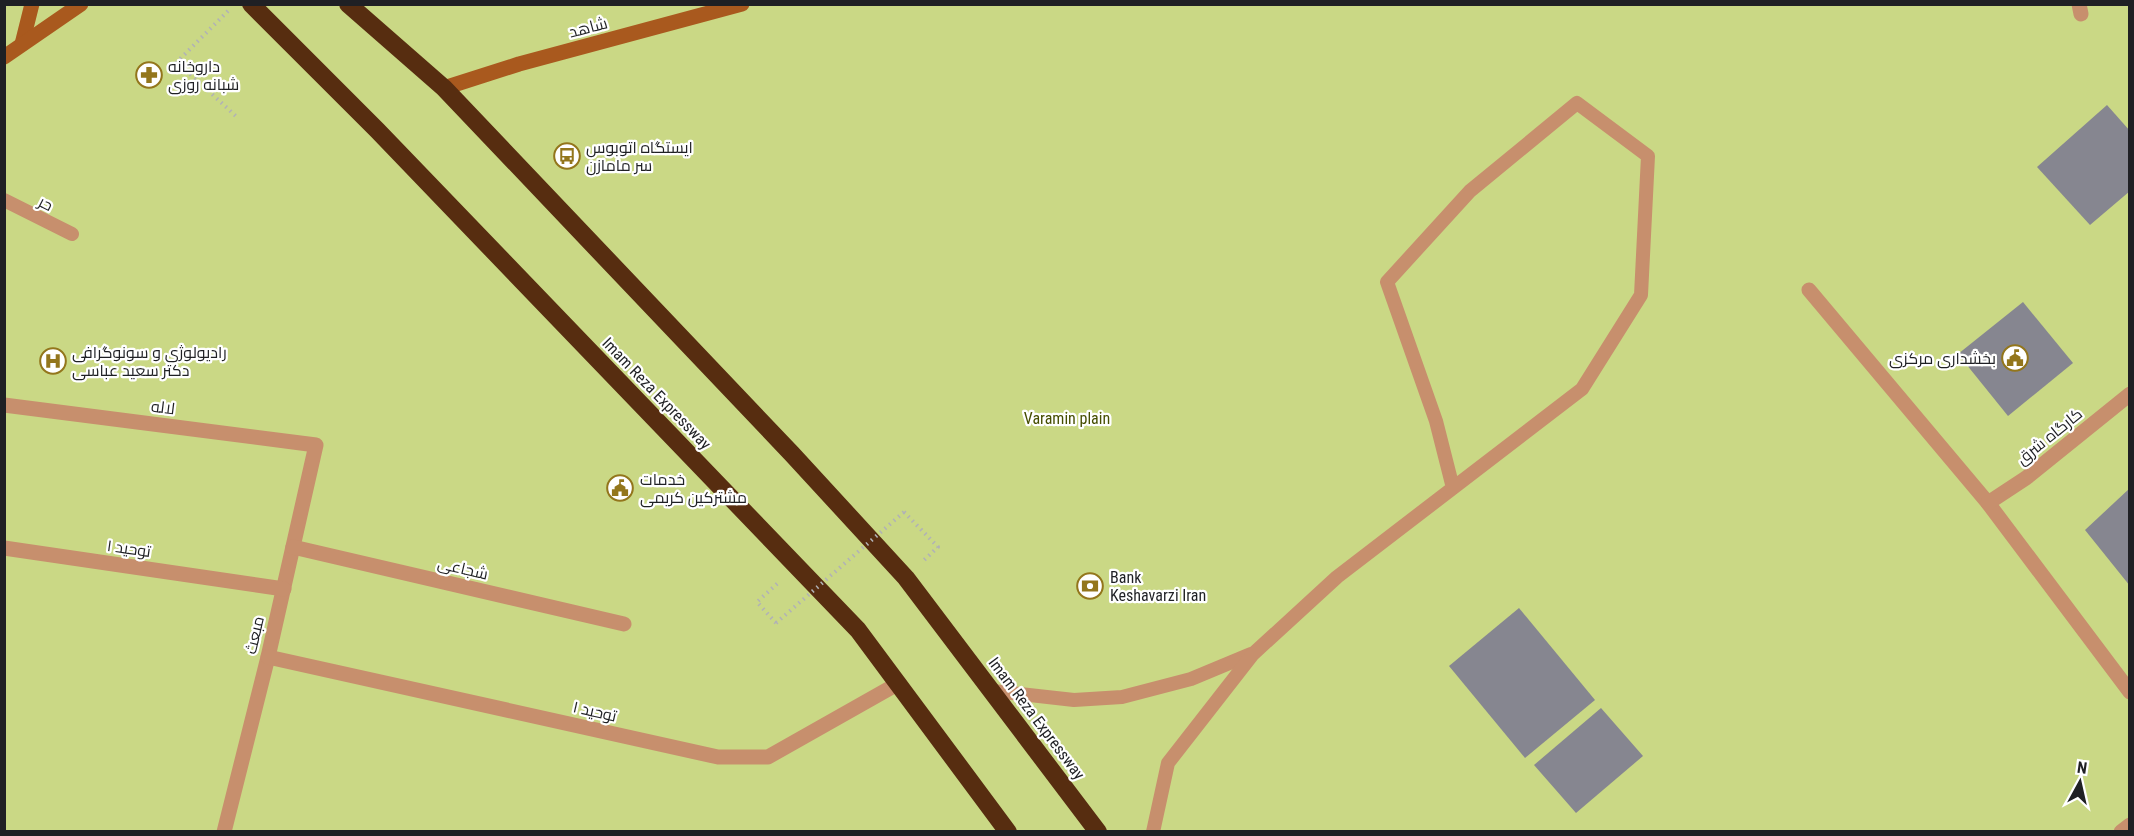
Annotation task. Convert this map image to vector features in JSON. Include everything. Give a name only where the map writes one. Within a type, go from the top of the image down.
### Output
[{"type":"highway","name":"Imam Reza Expressway","points":[[251,4],[378,130],[858,630],[1008,831]]},
{"type":"highway","name":"Imam Reza Expressway","points":[[348,4],[444,88],[792,454],[906,578],[1098,831]]},
{"type":"main road","points":[[22,44],[32,4]]},
{"type":"main road","points":[[4,57],[81,4]]},
{"type":"main road","name":"شاهد","points":[[444,88],[519,64],[742,4]]},
{"type":"street","points":[[1809,291],[1988,503],[2130,692]]},
{"type":"street","name":"کارگاه شرق","points":[[1988,503],[2026,478],[2130,394]]},
{"type":"street","name":"لاله","points":[[4,405],[316,445]]},
{"type":"street","name":"مبعث","points":[[224,831],[268,657],[316,445]]},
{"type":"street","name":"توحید ۱","points":[[4,548],[284,589]]},
{"type":"street","name":"شجاعی","points":[[293,548],[624,624]]},
{"type":"street","name":"توحید ۱","points":[[268,657],[718,757],[768,757],[899,683]]},
{"type":"street","points":[[2121,831],[2130,825]]},
{"type":"lane","points":[[1153,831],[1168,763],[1253,654],[1336,577],[1453,488],[1582,389],[1641,295],[1648,156],[1577,103],[1470,191],[1387,282],[1436,421],[1453,488]]},
{"type":"lane","name":"حر","points":[[4,200],[72,234]]},
{"type":"lane","points":[[993,691],[1074,700],[1122,697],[1191,680],[1253,654]]},
{"type":"path","points":[[235,4],[177,62],[238,118]]},
{"type":"path","points":[[756,602],[776,623],[904,512],[938,548]]},
{"type":"green space","name":"Varamin plain","points":[[5,5],[2129,5],[2129,831],[5,831]]},
{"type":"building","points":[[2107,105],[2130,131],[2130,191],[2090,225],[2037,167]]},
{"type":"building","points":[[2023,302],[2073,363],[2008,416],[1958,354]]},
{"type":"building","points":[[2130,488],[2130,586],[2085,530]]},
{"type":"building","points":[[1519,608],[1595,700],[1525,758],[1449,666]]},
{"type":"building","points":[[1601,708],[1643,756],[1576,813],[1534,765]]},
{"type":"place","name":"داروخانه شبانه روزی","points":[[149,75]]},
{"type":"place","name":"ایستگاه اتوبوس سر مامازن","points":[[567,156]]},
{"type":"place","name":"بخشداری مرکزی","points":[[2015,358]]},
{"type":"place","name":"رادیولوژی و سونوگرافی دکتر سعید عباسی","points":[[53,361]]},
{"type":"place","name":"خدمات مشترکین کریمی","points":[[620,488]]},
{"type":"place","name":"Bank Keshavarzi Iran","points":[[1090,586]]}]
